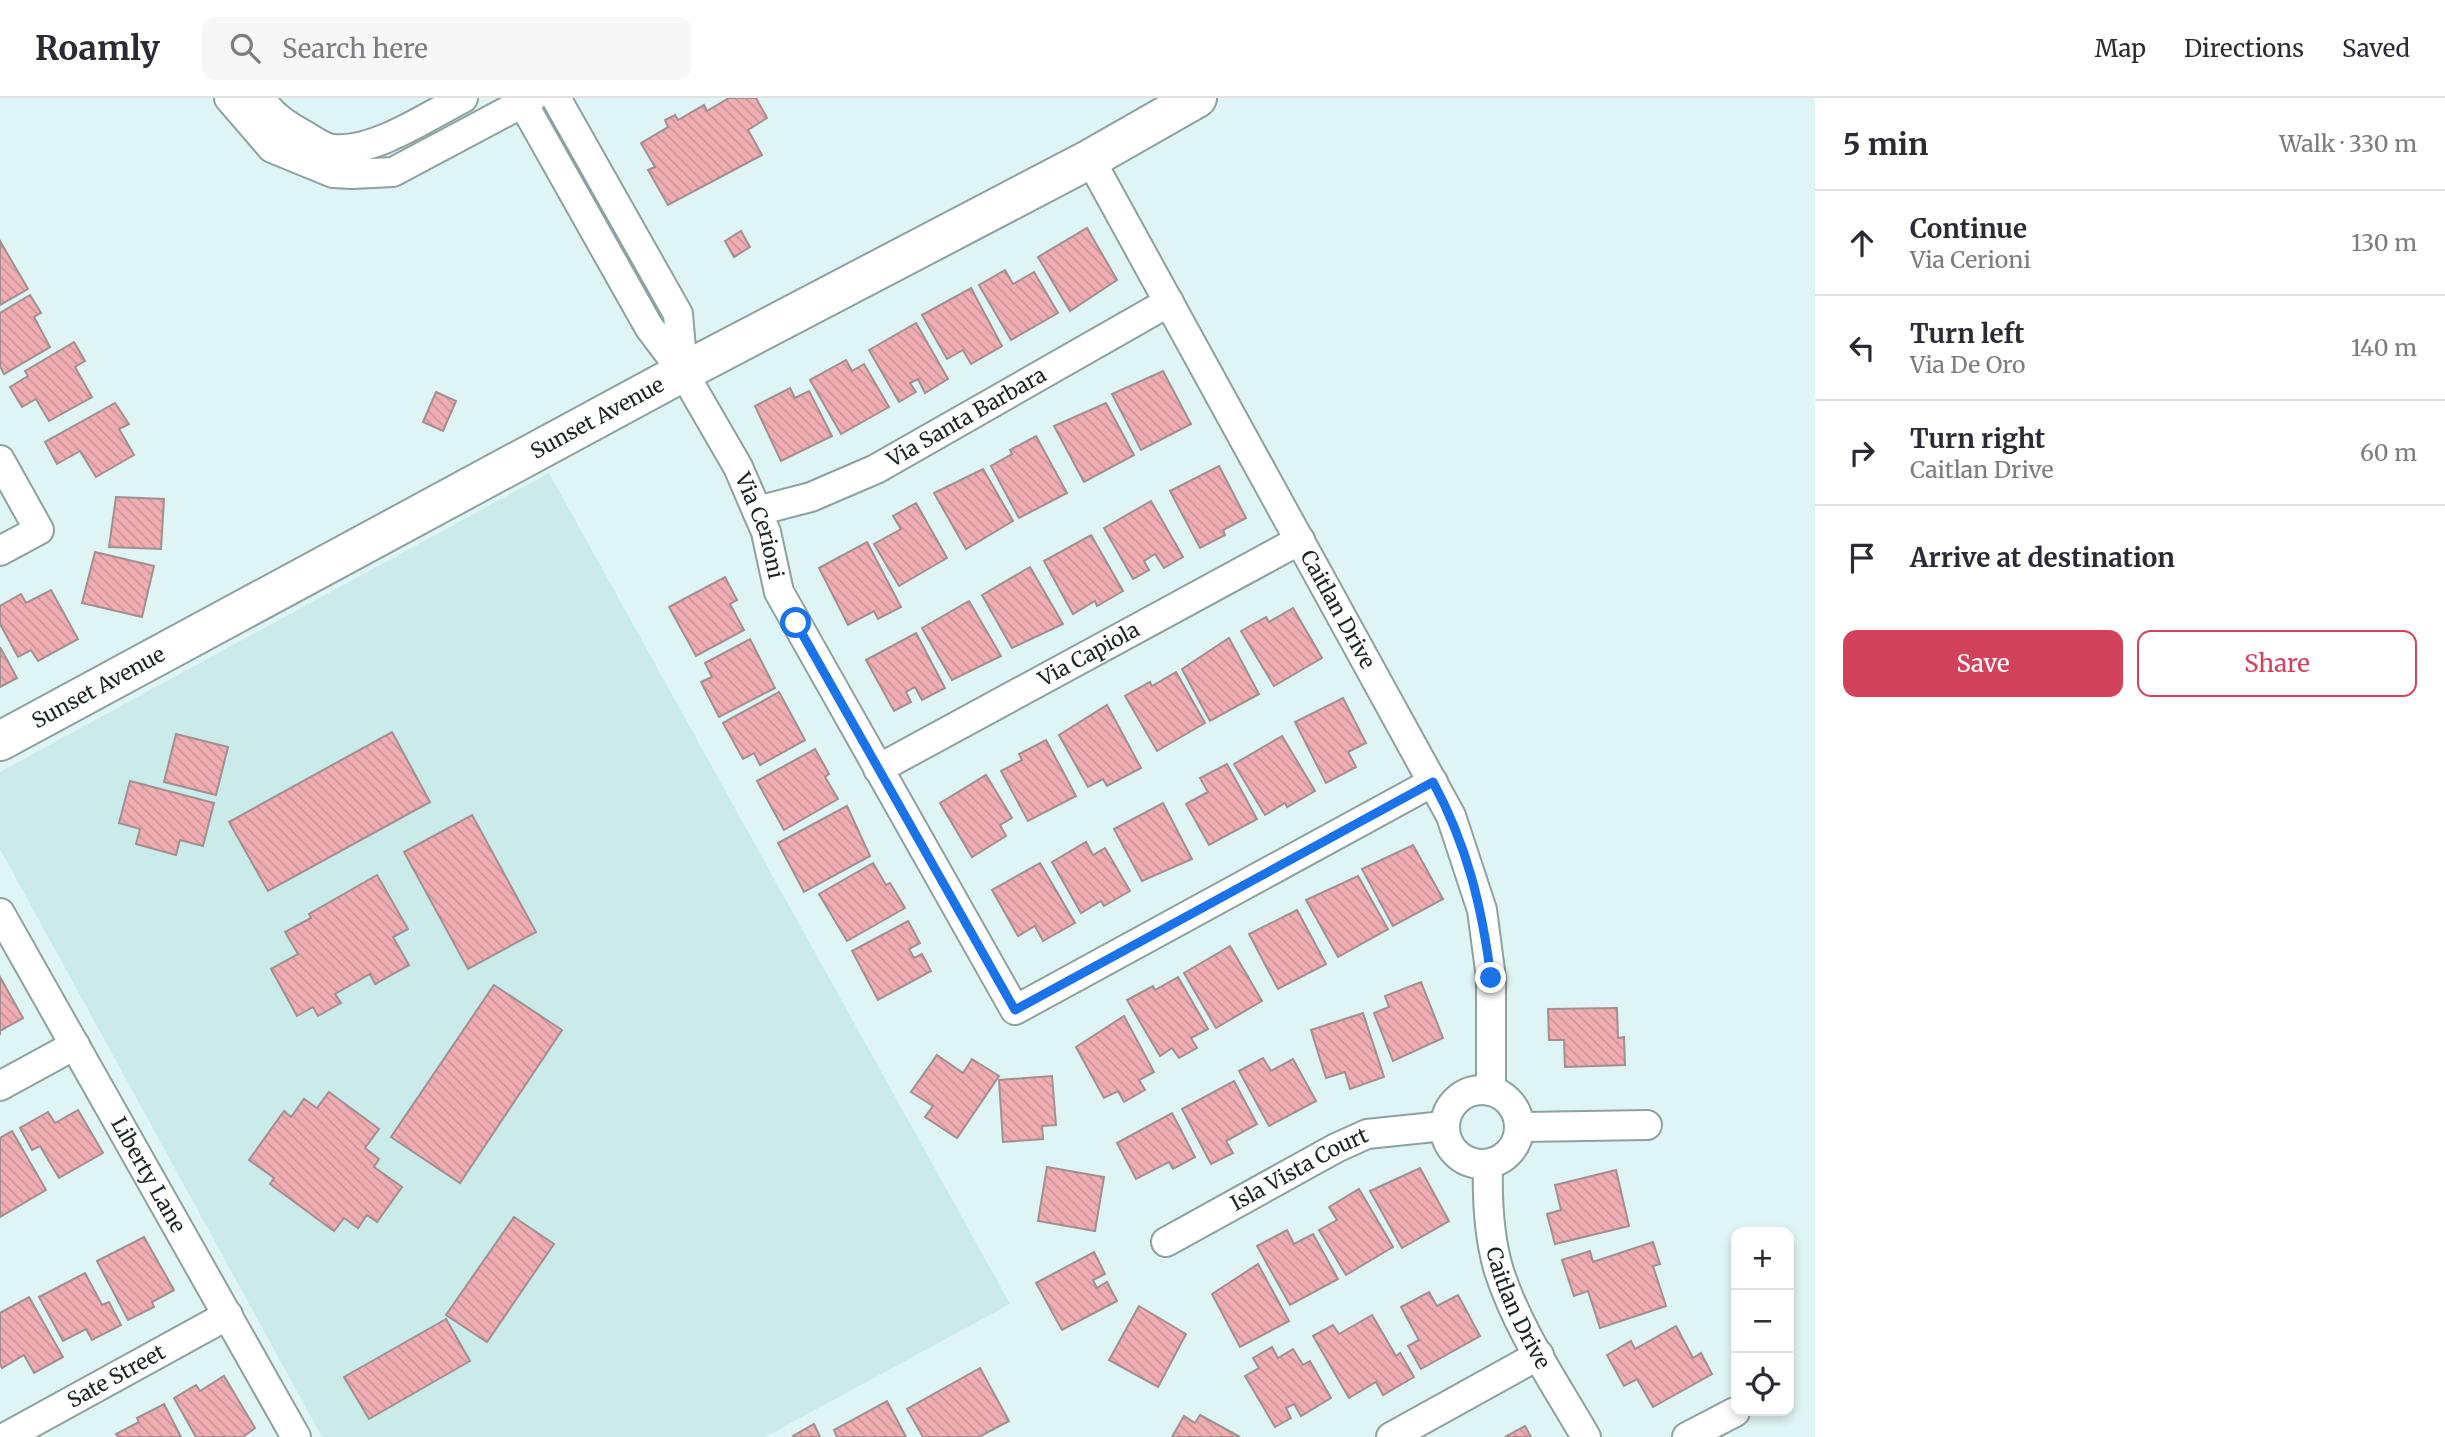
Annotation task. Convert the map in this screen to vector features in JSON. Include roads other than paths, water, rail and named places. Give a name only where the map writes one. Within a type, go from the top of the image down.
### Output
[{"type":"main road","name":"Sunset Avenue","points":[[0,741],[683,372],[1090,159],[1197,98]]},
{"type":"street","name":"Via Cerioni","points":[[229,98],[272,148],[333,173],[352,174],[393,172],[525,100],[649,327],[683,372],[738,467],[766,531],[779,592],[1015,1010],[1433,782]]},
{"type":"street","points":[[261,98],[267,109],[332,150],[358,147],[390,136],[463,98]]},
{"type":"street","name":"Via Cerioni","points":[[556,98],[678,314],[683,372]]},
{"type":"street","name":"Caitlan Drive","points":[[1090,159],[1451,816],[1482,910],[1491,978],[1491,1091]]},
{"type":"street","name":"Via Santa Barbara","points":[[757,511],[811,497],[876,469],[1169,302]]},
{"type":"street","points":[[0,460],[40,530],[0,551]]},
{"type":"street","name":"Via Capiola","points":[[878,769],[1300,540]]},
{"type":"street","name":"Liberty Lane","points":[[0,912],[296,1437]]},
{"type":"street","points":[[0,1086],[75,1045]]},
{"type":"street","points":[[1480,1090],[1491,1091],[1511,1104],[1519,1128],[1518,1138],[1507,1155],[1488,1164],[1469,1163],[1454,1152],[1444,1126],[1451,1105],[1459,1097],[1480,1090]]},
{"type":"street","points":[[1519,1128],[1647,1125]]},
{"type":"street","name":"Isla Vista Court","points":[[1166,1242],[1367,1134],[1444,1126]]},
{"type":"street","name":"Caitlan Drive","points":[[1488,1164],[1488,1199],[1499,1269],[1519,1320],[1586,1437]]},
{"type":"street","name":"Sate Street","points":[[6,1437],[228,1315]]},
{"type":"street","points":[[1391,1437],[1539,1355]]},
{"type":"street","points":[[1688,1437],[1731,1414]]}]
